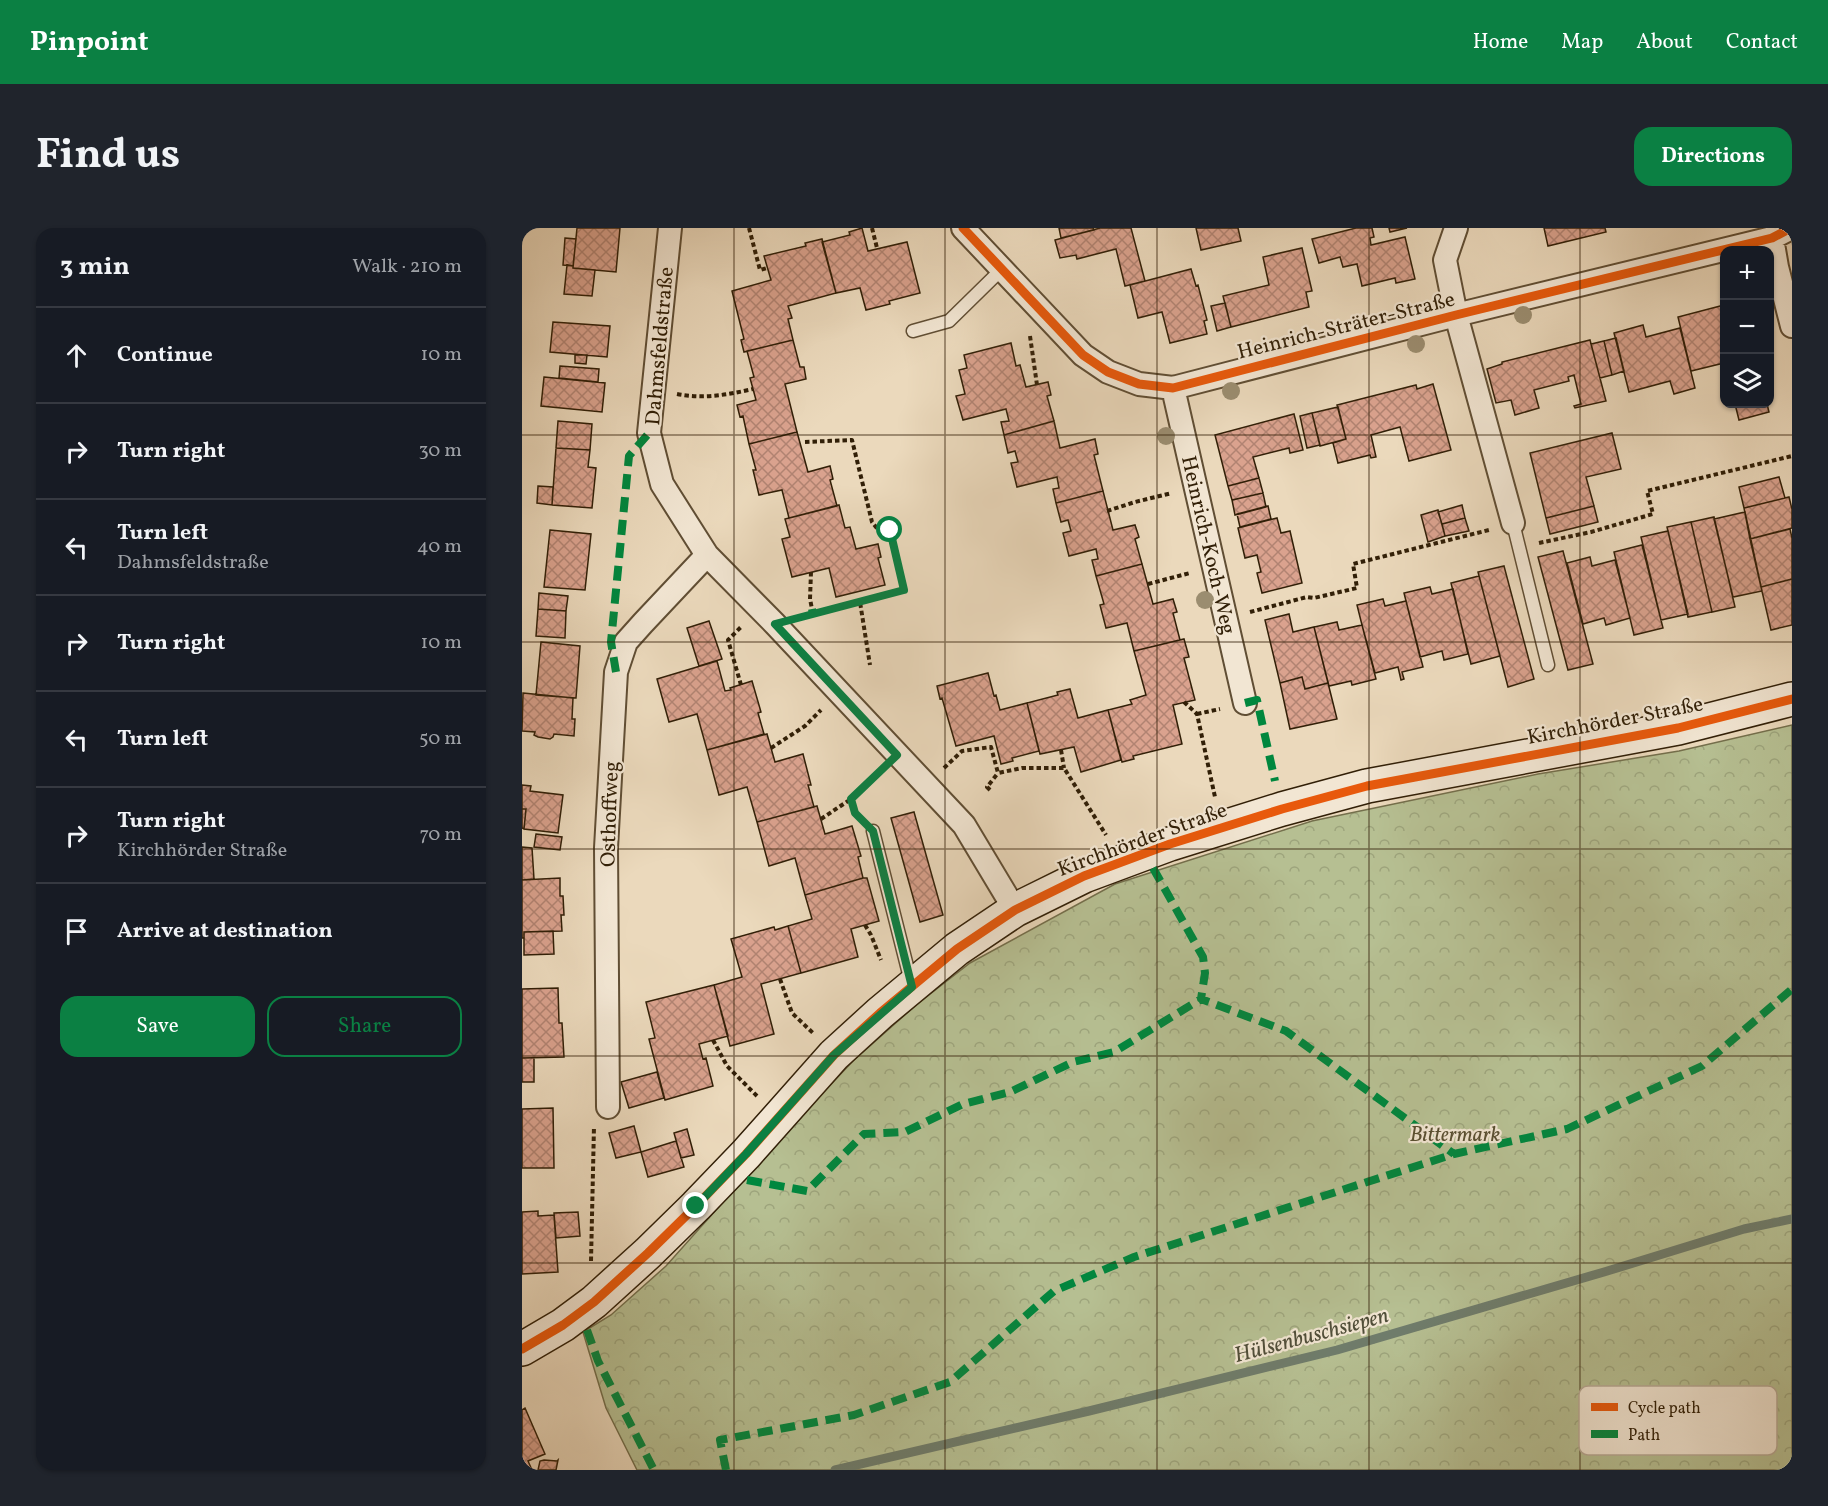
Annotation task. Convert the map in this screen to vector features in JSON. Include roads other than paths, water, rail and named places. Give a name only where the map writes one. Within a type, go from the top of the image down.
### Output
[{"type":"main road","name":"Kirchhörder Straße","points":[[522,1349],[583,1311],[648,1253],[746,1154],[834,1055],[957,949],[1015,909],[1084,876],[1170,844],[1282,809],[1367,786],[1678,729],[1792,699]]},
{"type":"street","name":"Dahmsfeldstraße","points":[[670,228],[649,433],[662,484],[707,555],[768,616],[964,825],[1015,909]]},
{"type":"street","name":"Heinrich-Sträter-Straße","points":[[963,228],[1083,355],[1108,372],[1139,384],[1173,388],[1782,233]]},
{"type":"street","points":[[1456,228],[1445,260],[1456,315]]},
{"type":"street","points":[[1782,233],[1777,267],[1792,326]]},
{"type":"street","name":"Heinrich-Sträter-Straße","points":[[1456,315],[1513,523]]},
{"type":"street","name":"Heinrich-Koch-Weg","points":[[1173,388],[1245,703]]},
{"type":"street","name":"Osthoffweg","points":[[608,1107],[606,848],[616,672],[626,642],[707,555]]},
{"type":"lane","points":[[913,331],[949,321],[1001,270]]},
{"type":"lane","points":[[1513,523],[1548,665]]},
{"type":"lane","points":[[873,831],[912,987]]},
{"type":"waterway","name":"Hülsenbuschsiepen","points":[[835,1470],[1337,1350],[1744,1229],[1792,1219]]},
{"type":"park label","name":"Bittermark","points":[[1455,1134]]}]
